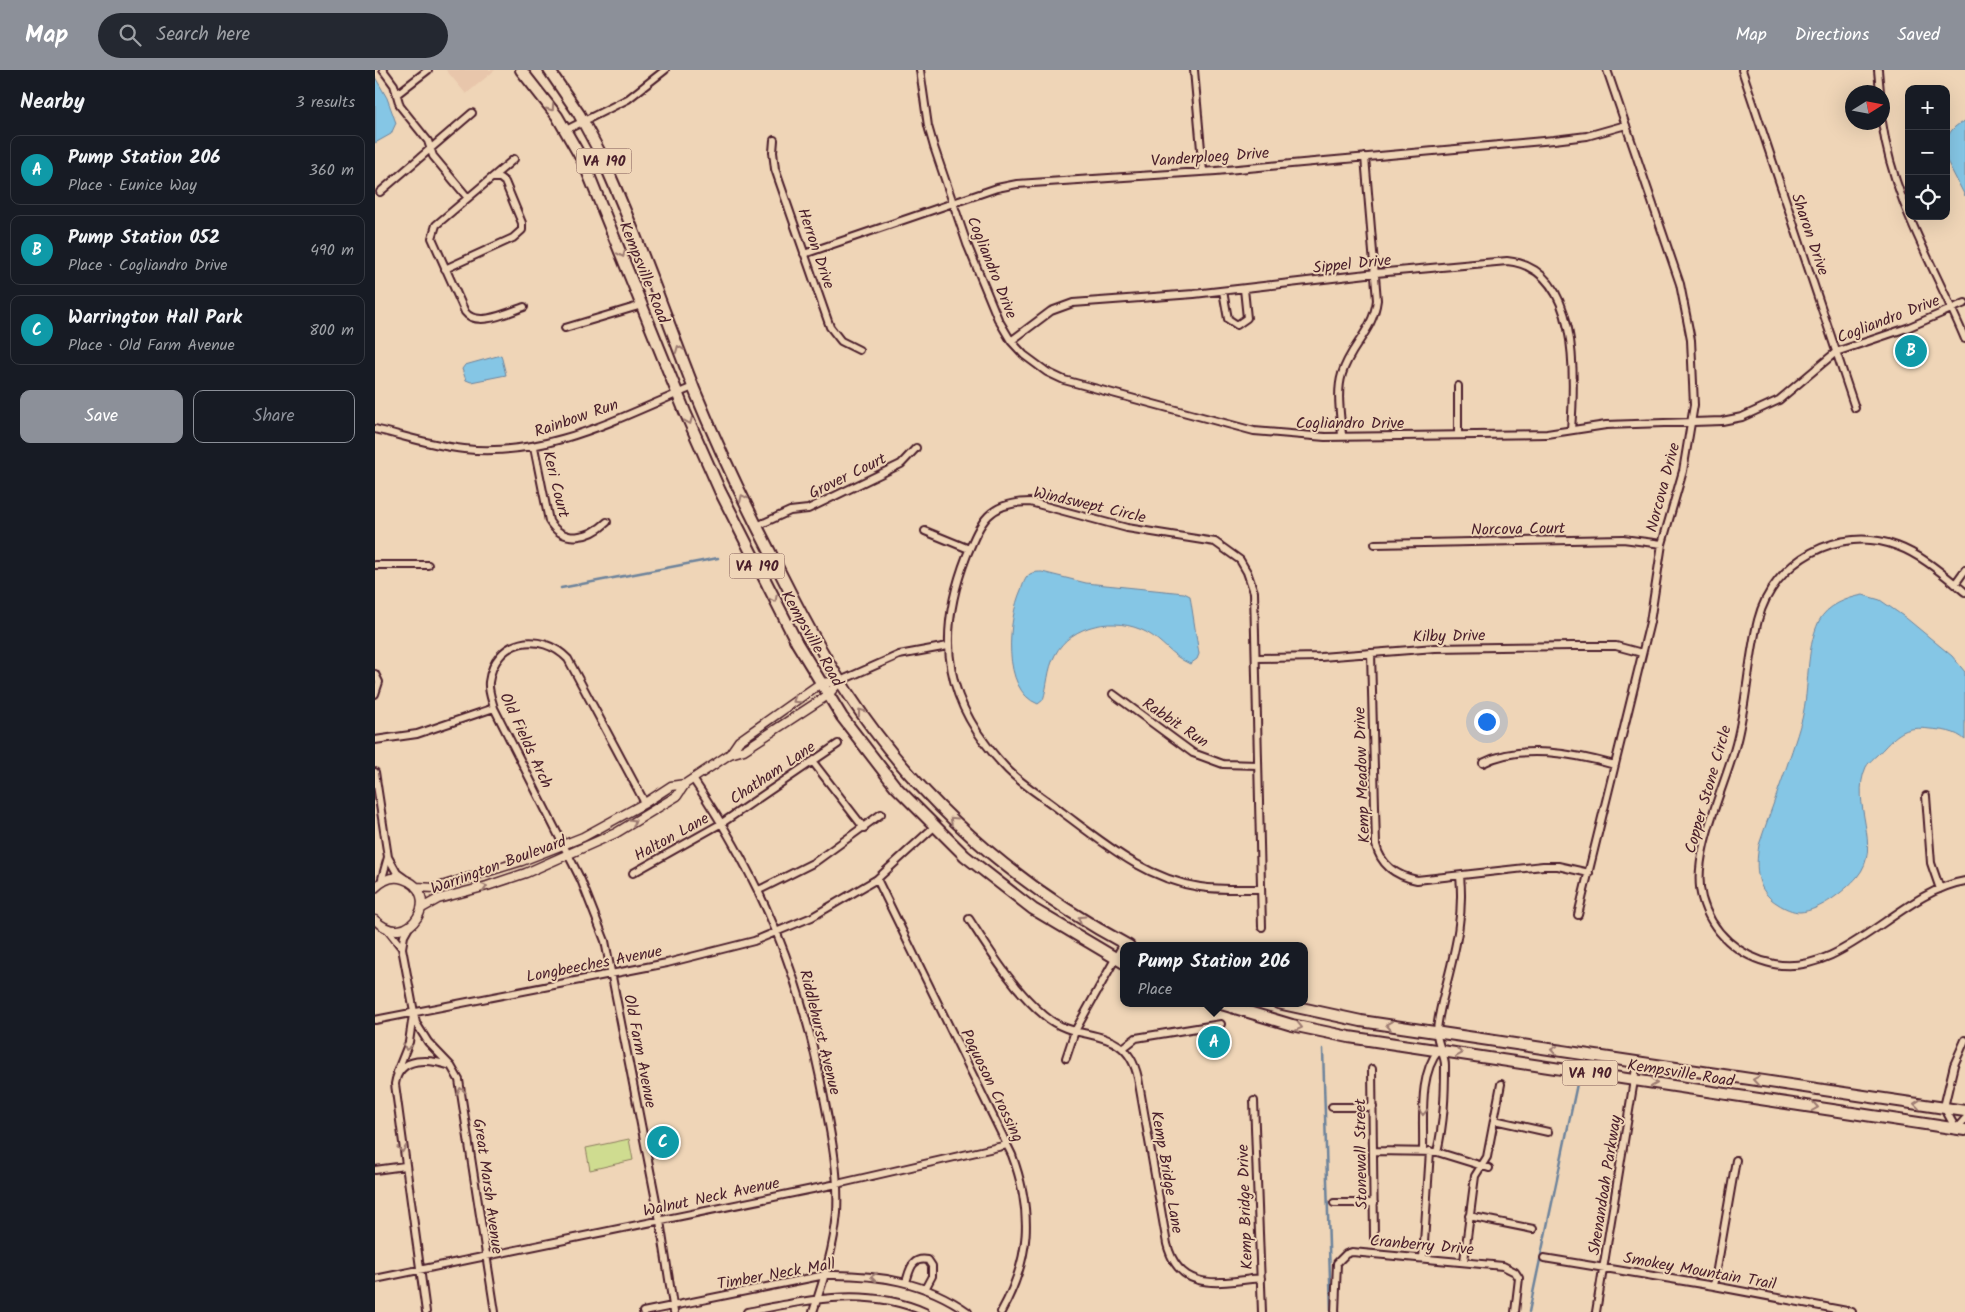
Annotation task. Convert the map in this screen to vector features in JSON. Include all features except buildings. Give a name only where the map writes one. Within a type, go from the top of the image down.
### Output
[{"type":"main road","name":"Kempsville Road","points":[[521,70],[566,130],[590,176],[677,393],[712,473],[797,643],[828,695],[877,763],[934,827],[965,856],[1018,898],[1057,925],[1119,960]]},
{"type":"main road","name":"Kempsville Road","points":[[549,70],[584,121],[605,164],[693,387],[757,526],[802,616],[840,680],[895,758],[933,801],[975,841],[1041,892],[1123,942]]},
{"type":"main road","name":"Kempsville Road","points":[[1232,1007],[1306,1028],[1961,1129]]},
{"type":"main road","name":"Kempsville Road","points":[[1296,1007],[1335,1016],[1437,1032],[1965,1110]]},
{"type":"street","points":[[383,70],[395,85],[400,106],[428,141],[433,156],[468,198]]},
{"type":"street","points":[[397,94],[428,70]]},
{"type":"street","points":[[566,130],[629,98],[665,70]]},
{"type":"street","name":"Cogliandro Drive","points":[[920,70],[928,126],[987,294],[997,319],[1011,341],[1033,363],[1055,376],[1247,429],[1300,436],[1547,434],[1606,424],[1722,421],[1760,410],[1793,390],[1837,352],[1907,328],[1965,303]]},
{"type":"street","points":[[1194,70],[1203,172]]},
{"type":"street","name":"Norcova Drive","points":[[1578,914],[1642,653],[1654,598],[1661,544],[1683,471],[1692,423],[1693,357],[1687,310],[1681,284],[1607,70]]},
{"type":"street","name":"Sharon Drive","points":[[1741,70],[1855,408]]},
{"type":"street","points":[[1878,70],[1879,85]]},
{"type":"street","points":[[379,192],[472,113]]},
{"type":"street","name":"Vanderploeg Drive","points":[[804,254],[1004,186],[1025,183],[1203,172],[1570,138],[1587,136],[1626,125]]},
{"type":"street","points":[[1883,130],[1889,162],[1906,212],[1965,339]]},
{"type":"street","name":"Herron Drive","points":[[774,140],[775,170],[830,328],[841,341],[859,350]]},
{"type":"street","points":[[1342,436],[1340,388],[1342,374],[1372,323],[1377,300],[1365,157]]},
{"type":"street","points":[[514,159],[433,230],[433,242],[465,312],[471,318],[481,320],[524,307]]},
{"type":"street","points":[[445,269],[513,238],[522,230],[523,223],[505,182],[500,178],[492,178]]},
{"type":"street","name":"Sippel Drive","points":[[1011,341],[1051,311],[1073,303],[1244,289],[1376,273],[1507,261],[1519,263],[1538,271],[1553,287],[1568,334],[1573,366],[1571,430]]},
{"type":"street","points":[[1223,291],[1228,320],[1237,325],[1247,318],[1244,289]]},
{"type":"street","points":[[565,328],[642,305]]},
{"type":"street","points":[[1458,386],[1458,435]]},
{"type":"street","name":"Rainbow Run","points":[[375,429],[465,449],[490,450],[534,447],[579,435],[693,387]]},
{"type":"street","name":"Keri Court","points":[[534,447],[549,521],[553,528],[562,535],[574,537],[591,534],[607,522]]},
{"type":"street","name":"Grover Court","points":[[757,526],[790,512],[808,509],[901,464],[916,448]]},
{"type":"street","name":"Windswept Circle","points":[[1261,888],[1200,887],[1152,872],[1111,848],[1010,772],[979,738],[966,715],[953,679],[948,646],[950,611],[969,550],[985,517],[998,507],[1013,502],[1030,502],[1127,528],[1215,542],[1240,560],[1254,592],[1262,927]]},
{"type":"street","points":[[925,531],[969,550]]},
{"type":"street","name":"Norcova Court","points":[[1375,544],[1623,539],[1661,544]]},
{"type":"street","name":"Copper Stone Circle","points":[[1965,592],[1917,556],[1904,549],[1865,540],[1848,540],[1823,547],[1797,562],[1781,576],[1770,591],[1758,620],[1739,733],[1726,780],[1701,851],[1698,880],[1708,915],[1723,937],[1747,954],[1776,964],[1793,965],[1823,958],[1940,889],[1965,881]]},
{"type":"street","points":[[375,565],[429,565]]},
{"type":"street","points":[[1955,584],[1965,570]]},
{"type":"street","name":"Old Fields Arch","points":[[612,973],[594,910],[494,708],[489,684],[497,661],[505,652],[526,642],[549,644],[560,650],[574,669],[645,803]]},
{"type":"street","points":[[840,680],[899,655],[948,646]]},
{"type":"street","name":"Kilby Drive","points":[[1256,658],[1321,657],[1435,648],[1616,646],[1642,653]]},
{"type":"street","name":"Kemp Meadow Drive","points":[[1371,653],[1377,851],[1386,866],[1407,878],[1417,880],[1543,866],[1558,866],[1589,873]]},
{"type":"street","points":[[375,674],[379,682],[375,694]]},
{"type":"street","name":"Warrington Boulevard","points":[[730,754],[739,741],[821,683],[840,680]]},
{"type":"street","name":"Warrington Boulevard","points":[[416,887],[440,887],[523,861],[563,845],[645,803],[671,786],[685,784],[730,754],[744,750],[828,695],[840,680]]},
{"type":"street","name":"Rabbit Run","points":[[1113,694],[1193,754],[1223,764],[1258,765]]},
{"type":"street","points":[[375,740],[417,734],[494,708]]},
{"type":"street","name":"Chatham Lane","points":[[722,823],[838,744]]},
{"type":"street","points":[[1483,763],[1503,755],[1550,754],[1576,756],[1615,765]]},
{"type":"street","points":[[813,762],[863,828]]},
{"type":"street","points":[[375,772],[388,857],[397,873],[416,887],[420,893],[422,908],[419,916],[409,927],[395,930],[387,929],[375,920]]},
{"type":"street","name":"Riddlehurst Avenue","points":[[693,779],[722,823],[759,890],[778,932],[795,981],[813,1048],[831,1133],[837,1184],[834,1238],[813,1312]]},
{"type":"street","name":"Warrington Boulevard","points":[[422,908],[438,900],[487,886],[526,872],[616,833],[677,796],[685,784]]},
{"type":"street","points":[[1926,796],[1931,863],[1940,889]]},
{"type":"street","points":[[759,890],[815,862],[881,814]]},
{"type":"street","name":"Halton Lane","points":[[633,873],[722,823]]},
{"type":"street","name":"Longbeeches Avenue","points":[[375,1020],[413,1014],[708,954],[778,932],[845,899],[877,879],[934,827]]},
{"type":"street","points":[[378,885],[388,857]]},
{"type":"street","points":[[1430,1151],[1445,1114],[1443,1085],[1445,1062],[1439,1050],[1437,1032],[1459,931],[1460,876]]},
{"type":"street","points":[[378,885],[393,878],[405,879]]},
{"type":"street","name":"Poquoson Crossing","points":[[877,879],[1007,1145],[1021,1178],[1026,1203],[1027,1228],[1025,1252],[1019,1275],[1001,1312]]},
{"type":"street","points":[[969,919],[1017,987],[1046,1017],[1075,1031],[1097,1035],[1123,1048],[1136,1038],[1221,1024]]},
{"type":"street","name":"Great Marsh Avenue","points":[[409,927],[404,936],[402,948],[413,1014],[421,1033],[456,1072],[462,1092],[485,1256],[495,1312]]},
{"type":"street","name":"Great Marsh Avenue","points":[[387,929],[402,948]]},
{"type":"street","points":[[1067,1058],[1075,1031],[1119,960]]},
{"type":"street","name":"Old Farm Avenue","points":[[612,973],[660,1221],[673,1309]]},
{"type":"street","name":"Great Marsh Avenue","points":[[413,1014],[409,1042],[395,1078],[395,1094],[426,1312]]},
{"type":"street","points":[[1961,1129],[1944,1107],[1955,1065],[1965,1040]]},
{"type":"street","name":"Kemp Bridge Lane","points":[[1123,1048],[1135,1067],[1167,1244],[1175,1264],[1187,1276],[1203,1282],[1261,1278]]},
{"type":"street","points":[[1423,1258],[1430,1151],[1423,1108],[1430,1061],[1439,1050]]},
{"type":"street","points":[[395,1078],[403,1068],[411,1063],[428,1060],[451,1066]]},
{"type":"street","name":"Shenandoah Parkway","points":[[1597,1312],[1637,1062]]},
{"type":"street","name":"Stonewall Street","points":[[1372,1070],[1374,1238]]},
{"type":"street","points":[[1464,1261],[1475,1176],[1487,1157],[1501,1084]]},
{"type":"street","name":"Kemp Bridge Drive","points":[[1254,1101],[1262,1312]]},
{"type":"street","points":[[1332,1107],[1373,1107]]},
{"type":"street","points":[[1961,1129],[1965,1119]]},
{"type":"street","points":[[1494,1120],[1548,1132]]},
{"type":"street","name":"Walnut Neck Avenue","points":[[375,1279],[837,1184],[1007,1145]]},
{"type":"street","points":[[1374,1150],[1430,1151],[1489,1168]]},
{"type":"street","points":[[1714,1286],[1736,1160]]},
{"type":"street","points":[[375,1170],[405,1166]]},
{"type":"street","points":[[1334,1203],[1374,1203]]},
{"type":"street","points":[[1469,1216],[1533,1228]]},
{"type":"street","name":"Cranberry Drive","points":[[1335,1312],[1337,1263],[1346,1254],[1368,1252],[1496,1264],[1515,1272],[1520,1284],[1515,1312]]},
{"type":"street","name":"Smokey Mountain Trail","points":[[1544,1258],[1714,1286],[1852,1312]]},
{"type":"street","points":[[906,1282],[912,1264],[916,1260],[928,1260],[932,1266],[932,1276],[925,1289]]},
{"type":"street","name":"Timber Neck Mall","points":[[643,1312],[673,1309],[825,1275],[872,1277],[906,1282],[950,1300],[968,1312]]},
{"type":"street","name":"Timber Neck Mall","points":[[747,1312],[818,1298],[867,1296],[898,1302],[925,1312]]},
{"type":"shaded area","points":[[446,70],[495,70],[466,94]]},
{"type":"green space","points":[[629,1139],[633,1160],[590,1170],[586,1148]]},
{"type":"water","points":[[375,77],[387,98],[396,123],[391,134],[375,143]]},
{"type":"water","points":[[1965,121],[1965,196],[1950,167],[1950,132]]},
{"type":"water","points":[[501,355],[506,375],[471,382],[466,380],[462,369],[465,365]]},
{"type":"water","points":[[1042,572],[1086,583],[1184,593],[1190,596],[1199,654],[1197,659],[1190,664],[1146,632],[1134,627],[1121,624],[1095,626],[1072,636],[1062,644],[1052,661],[1043,700],[1038,704],[1026,696],[1018,684],[1013,669],[1011,635],[1016,603],[1024,581],[1031,573]]},
{"type":"water","points":[[1863,595],[1880,600],[1906,618],[1952,656],[1965,672],[1965,740],[1953,733],[1944,731],[1922,728],[1909,729],[1894,738],[1872,759],[1866,767],[1862,781],[1861,795],[1867,838],[1867,852],[1864,865],[1852,882],[1839,894],[1823,904],[1807,911],[1789,910],[1771,899],[1761,886],[1757,871],[1759,845],[1802,719],[1812,644],[1819,621],[1832,607],[1844,600]]},
{"type":"waterway","points":[[561,588],[718,558]]},
{"type":"waterway","points":[[1323,1049],[1331,1312]]},
{"type":"waterway","points":[[1529,1312],[1577,1084]]},
{"type":"place","name":"Pump Station 052","points":[[1911,351]]},
{"type":"place","name":"Pump Station 206","points":[[1214,1042]]},
{"type":"place","name":"Warrington Hall Park","points":[[663,1142]]}]
